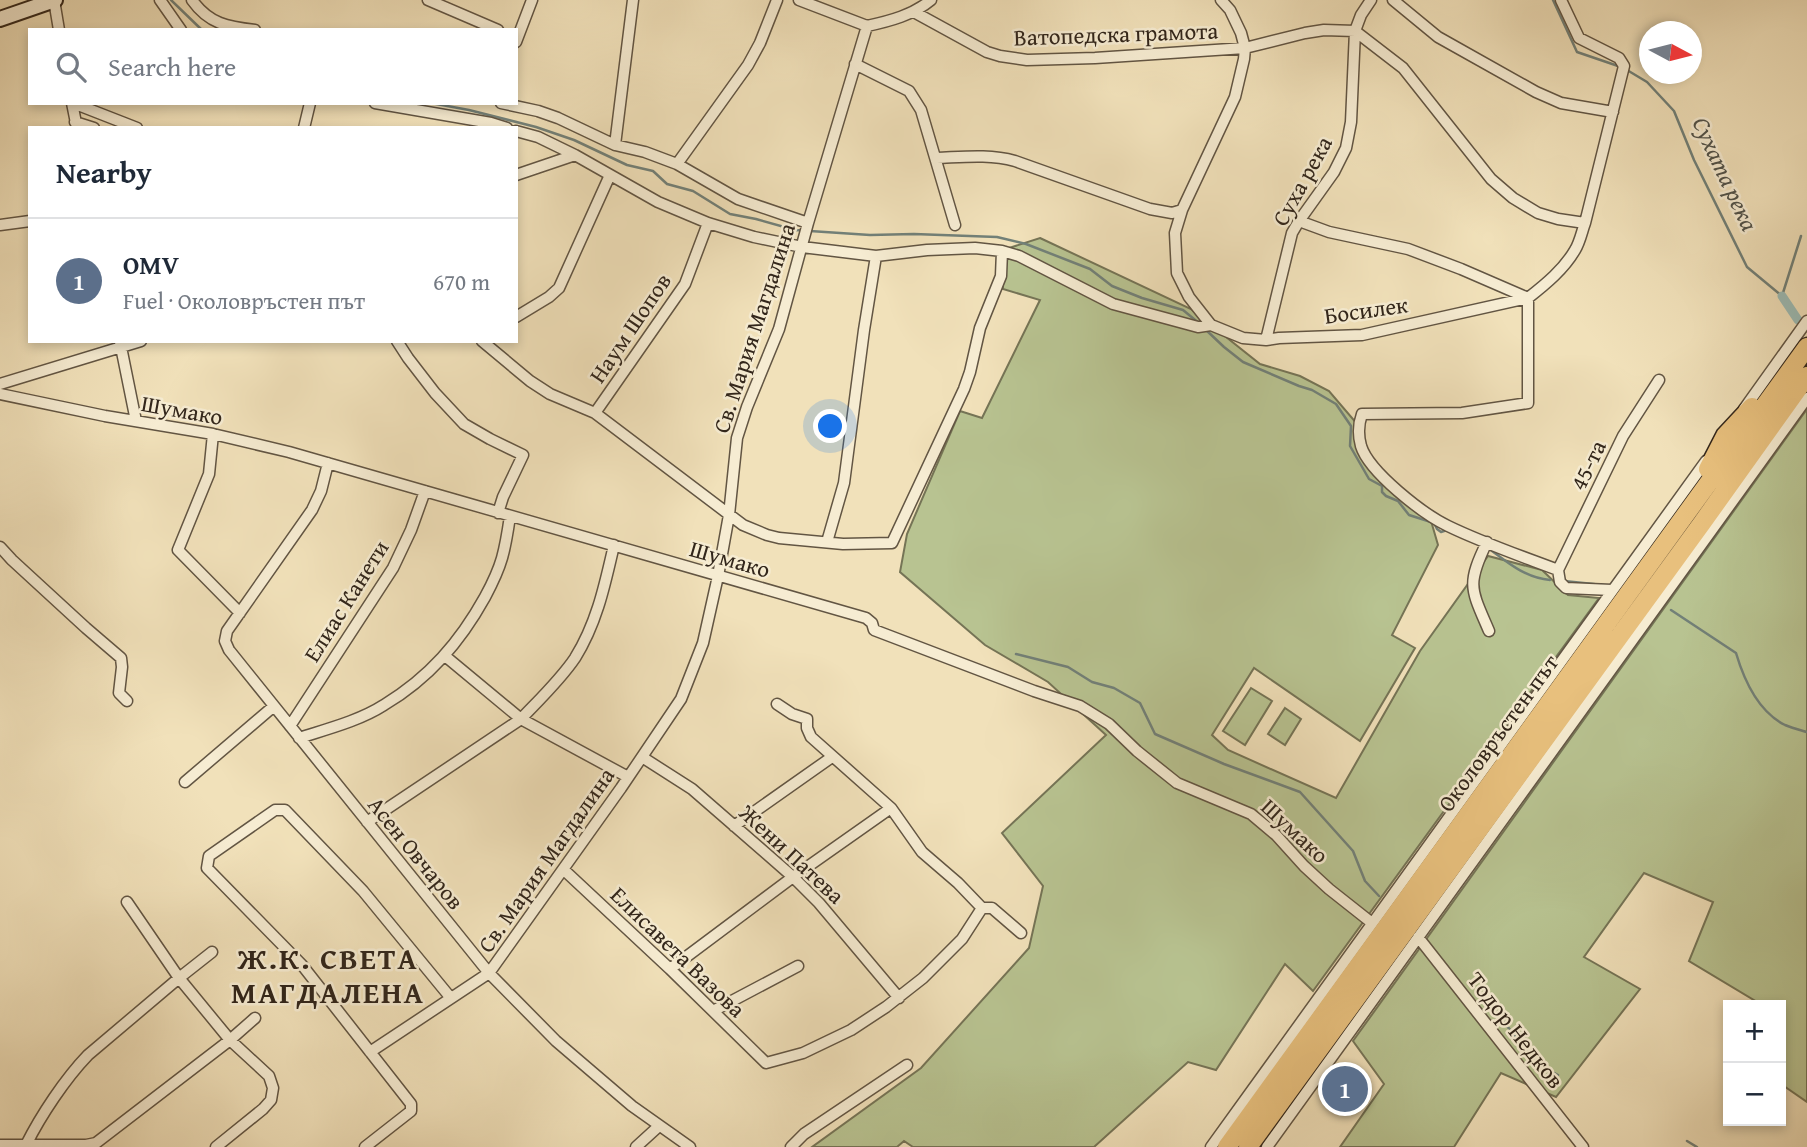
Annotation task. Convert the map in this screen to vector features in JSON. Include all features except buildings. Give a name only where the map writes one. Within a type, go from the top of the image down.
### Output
[{"type":"highway","points":[[1694,518],[1724,436],[1804,366]]},
{"type":"highway","points":[[1784,430],[1804,366]]},
{"type":"highway","name":"Околовръстен път","points":[[1250,1147],[1804,366]]},
{"type":"highway","points":[[1694,518],[1757,466]]},
{"type":"highway","name":"Околовръстен път","points":[[1225,1147],[1694,518]]},
{"type":"street","points":[[0,19],[55,0],[59,28]]},
{"type":"street","points":[[160,0],[180,28]]},
{"type":"street","points":[[192,0],[201,12],[227,27],[236,28]]},
{"type":"street","points":[[428,0],[493,28]]},
{"type":"street","points":[[518,36],[532,0]]},
{"type":"street","points":[[615,145],[633,0]]},
{"type":"street","points":[[677,164],[748,65],[761,43],[777,0]]},
{"type":"street","points":[[799,0],[867,26],[914,12],[932,0]]},
{"type":"street","points":[[1221,0],[1230,10],[1245,48]]},
{"type":"street","name":"Суха река","points":[[1266,340],[1292,233],[1334,172],[1346,148],[1351,122],[1355,31],[1371,0]]},
{"type":"street","points":[[1393,0],[1438,37],[1536,92],[1560,103],[1612,113]]},
{"type":"street","name":"Босилек","points":[[1245,48],[1235,97],[1182,210],[1175,233],[1177,273],[1189,297],[1211,325],[1243,338],[1266,340],[1362,335],[1528,298],[1564,266],[1577,248],[1623,70],[1619,58],[1579,38],[1561,0]]},
{"type":"street","name":"Ватопедска грамота","points":[[914,12],[987,52],[1027,60],[1245,48],[1324,30],[1355,31]]},
{"type":"street","name":"Св. Мария Магдалина","points":[[370,1052],[489,973],[564,870],[681,699],[703,643],[718,576],[729,515],[737,438],[779,329],[867,26]]},
{"type":"street","points":[[1355,31],[1403,68],[1491,179],[1513,198],[1538,213],[1585,223]]},
{"type":"street","points":[[855,64],[909,91],[921,110],[955,225]]},
{"type":"street","points":[[73,105],[76,125]]},
{"type":"street","points":[[78,105],[132,126]]},
{"type":"street","points":[[304,126],[310,105]]},
{"type":"street","points":[[387,105],[501,126]]},
{"type":"street","points":[[510,105],[558,118],[615,145],[677,164],[738,200],[808,223]]},
{"type":"street","points":[[518,132],[538,137],[575,155],[657,202],[708,223],[754,237],[802,247],[876,256],[975,248],[1002,251],[1019,256],[1113,304],[1198,327],[1211,325]]},
{"type":"street","points":[[518,174],[575,155]]},
{"type":"street","points":[[937,158],[998,157],[1150,209],[1172,213],[1182,210]]},
{"type":"street","points":[[518,316],[550,297],[559,288],[610,175]]},
{"type":"street","points":[[0,225],[28,221]]},
{"type":"street","points":[[1299,221],[1329,232],[1408,249],[1528,298],[1528,403],[1462,412],[1362,414],[1358,425],[1362,448],[1378,472],[1396,490],[1446,525],[1558,570],[1560,582],[1566,588],[1612,590]]},
{"type":"street","name":"Наум Шопов","points":[[595,413],[685,284],[708,223]]},
{"type":"street","points":[[484,343],[550,394],[595,413],[743,525],[767,535],[791,540],[892,543],[964,389],[980,328],[1001,276],[1002,251]]},
{"type":"street","points":[[827,542],[844,483],[876,256]]},
{"type":"street","points":[[1211,1147],[1807,321]]},
{"type":"street","points":[[398,343],[435,393],[464,424],[523,455],[498,513]]},
{"type":"street","points":[[0,384],[121,344],[136,421]]},
{"type":"street","name":"45-та","points":[[1558,570],[1623,436],[1659,380]]},
{"type":"street","name":"Шумако","points":[[0,394],[212,434],[289,452],[866,618],[872,623],[874,630],[1080,706],[1109,724],[1177,783],[1251,814],[1276,835],[1329,889],[1372,923]]},
{"type":"street","points":[[1267,1147],[1807,398]]},
{"type":"street","points":[[212,434],[209,474],[178,550],[240,612],[312,510],[321,491],[328,463]]},
{"type":"street","name":"Елиас Канети","points":[[290,726],[393,568],[425,491]]},
{"type":"street","points":[[299,738],[339,725],[382,706],[410,688],[445,656],[471,623],[494,580],[502,558],[510,516]]},
{"type":"street","points":[[1487,542],[1473,574],[1472,587],[1489,631]]},
{"type":"street","points":[[367,821],[522,719],[574,659],[590,631],[603,597],[614,545]]},
{"type":"street","points":[[0,547],[121,658],[119,693],[127,701]]},
{"type":"street","name":"Асен Овчаров","points":[[240,612],[227,631],[225,641],[229,650],[489,973],[556,1041],[632,1106],[690,1147]]},
{"type":"street","points":[[445,656],[522,719],[628,777]]},
{"type":"street","points":[[777,704],[792,714],[807,719],[810,737],[891,808],[922,852],[982,908],[992,908],[1021,933]]},
{"type":"street","points":[[185,782],[274,706]]},
{"type":"street","points":[[734,826],[832,757]]},
{"type":"street","name":"Жени Патева","points":[[642,758],[692,789],[793,877],[820,903],[899,998]]},
{"type":"street","points":[[670,969],[891,808]]},
{"type":"street","points":[[365,1147],[411,1111],[411,1104],[302,965],[207,868],[208,856],[275,810],[285,810],[363,891],[450,998]]},
{"type":"street","name":"Елисавета Вазова","points":[[564,870],[766,1063],[803,1053],[851,1030],[899,998]]},
{"type":"street","points":[[127,902],[179,978],[230,1040],[269,1076],[273,1088],[271,1100],[216,1147]]},
{"type":"street","points":[[899,998],[961,939],[982,908]]},
{"type":"street","name":"Тодор Недков","points":[[1418,937],[1583,1147]]},
{"type":"street","points":[[26,1145],[34,1129],[88,1055],[212,952]]},
{"type":"street","points":[[713,1011],[798,966]]},
{"type":"street","points":[[0,1145],[96,1143],[255,1018]]},
{"type":"street","points":[[791,1147],[804,1135],[907,1065]]},
{"type":"street","points":[[636,1147],[659,1126]]},
{"type":"green space","points":[[1040,238],[1191,309],[1260,364],[1300,376],[1329,391],[1358,425],[1362,448],[1378,472],[1429,514],[1438,545],[1392,635],[1415,648],[1360,741],[1254,668],[1212,735],[1228,750],[1336,798],[1420,651],[1488,556],[1542,570],[1568,595],[1599,598],[1313,991],[1285,964],[1216,1070],[1188,1062],[1094,1147],[913,1147],[904,1141],[897,1147],[812,1147],[921,1068],[1029,948],[1043,886],[1002,833],[1106,735],[1048,682],[985,645],[900,572],[907,534],[960,411],[982,418],[1040,300],[1003,289],[1000,251]]},
{"type":"green space","points":[[1807,409],[1807,1102],[1786,1087],[1786,1000],[1754,1000],[1689,961],[1713,902],[1644,873],[1584,957],[1640,989],[1556,1097],[1501,1073],[1454,1147],[1340,1147],[1384,1084],[1353,1041]]},
{"type":"green space","points":[[1251,688],[1272,701],[1245,745],[1223,731]]},
{"type":"green space","points":[[1285,708],[1301,719],[1285,745],[1268,734]]},
{"type":"waterway","points":[[171,0],[200,28]]},
{"type":"waterway","name":"Сухата река","points":[[1553,0],[1577,52],[1621,67]]},
{"type":"waterway","name":"Сухата река","points":[[1627,70],[1647,82],[1674,111],[1694,160],[1747,267],[1782,296],[1801,236]]},
{"type":"waterway","points":[[442,105],[536,127],[574,140],[627,165],[653,171],[667,184],[693,191],[730,214],[795,230],[870,235],[997,237],[1026,244],[1090,269],[1112,286],[1183,310],[1200,324]]},
{"type":"waterway","name":"Сухата река","points":[[1782,296],[1798,320]]},
{"type":"waterway","points":[[1205,329],[1243,362],[1312,390],[1336,404],[1351,426],[1350,446],[1369,479],[1382,486],[1382,492],[1398,501],[1409,515],[1434,523],[1441,532],[1447,530]]},
{"type":"waterway","points":[[1488,548],[1524,573],[1550,580]]},
{"type":"waterway","points":[[1564,581],[1603,585]]},
{"type":"waterway","points":[[1671,610],[1736,653],[1743,674],[1760,704],[1785,725],[1807,732]]},
{"type":"waterway","points":[[1016,654],[1068,667],[1092,682],[1114,688],[1140,703],[1155,734],[1224,764],[1300,792],[1353,851],[1365,881],[1379,896]]},
{"type":"waterway","points":[[1489,1004],[1538,1064],[1558,1075]]},
{"type":"waterway","points":[[1687,1141],[1697,1147]]},
{"type":"place","name":"OMV","points":[[1345,1089]]},
{"type":"district","name":"Ж.К. СВЕТА МАГДАЛЕНА","points":[[328,976]]}]
